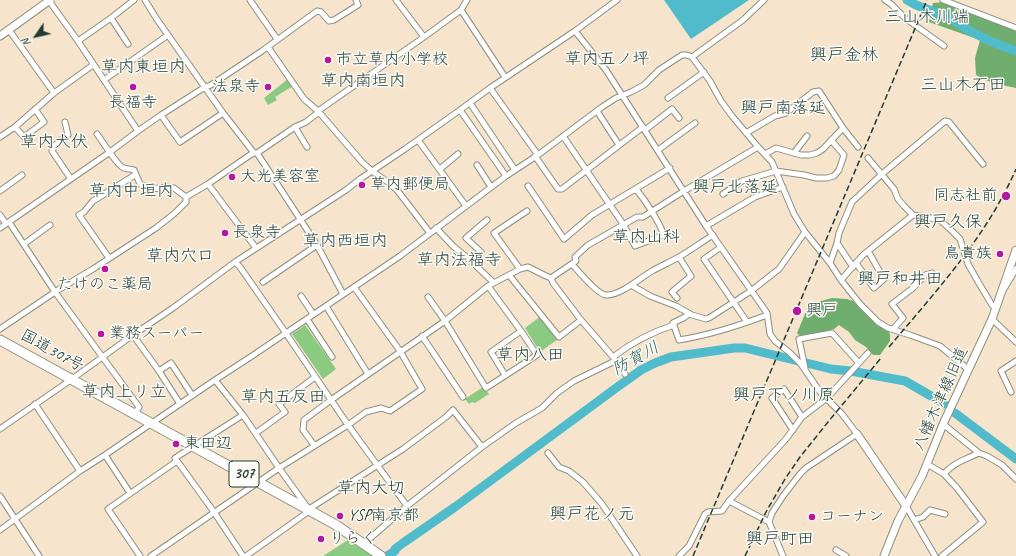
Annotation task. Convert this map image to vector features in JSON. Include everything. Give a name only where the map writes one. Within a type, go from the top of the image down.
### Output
[{"type":"highway","name":"国道307号","points":[[0,340],[336,525],[379,555]]},
{"type":"street","points":[[0,36],[50,0],[138,131]]},
{"type":"street","points":[[78,41],[134,0]]},
{"type":"street","points":[[146,0],[156,18],[223,113],[256,153],[301,220],[317,245],[343,294]]},
{"type":"street","points":[[250,0],[278,39]]},
{"type":"street","points":[[0,228],[161,115],[268,47],[317,11],[321,12],[329,20],[334,20],[358,5],[356,0]]},
{"type":"street","points":[[396,0],[424,37]]},
{"type":"street","points":[[186,197],[295,127],[306,122],[461,10],[466,0]]},
{"type":"street","points":[[0,429],[133,334],[173,308],[235,262],[346,190],[505,77],[575,31],[617,0]]},
{"type":"street","points":[[692,57],[743,20],[764,0]]},
{"type":"street","points":[[885,0],[905,18],[944,46]]},
{"type":"street","points":[[943,0],[1016,28]]},
{"type":"street","points":[[461,10],[505,77]]},
{"type":"street","points":[[111,18],[128,44]]},
{"type":"street","points":[[9,30],[54,93]]},
{"type":"street","points":[[575,31],[606,70],[706,226],[767,313],[770,334],[775,341],[794,357],[806,371],[820,392],[842,414],[857,434],[906,506],[935,556]]},
{"type":"street","points":[[104,80],[168,35]]},
{"type":"street","points":[[268,47],[304,99],[318,112],[362,162],[398,190],[430,233]]},
{"type":"street","points":[[0,530],[80,471],[400,256],[491,187],[611,101],[644,85],[659,70],[682,55],[692,57],[710,81],[721,101],[746,133],[772,162],[794,214],[805,232],[830,263],[840,280],[860,304],[878,322],[940,346],[969,370]]},
{"type":"street","points":[[0,137],[15,127],[54,93],[93,64]]},
{"type":"street","points":[[668,98],[704,72]]},
{"type":"street","points":[[490,88],[558,189],[562,189],[619,145],[672,109],[679,118]]},
{"type":"street","points":[[746,133],[775,116],[786,113],[813,92],[819,92],[843,128],[858,147]]},
{"type":"street","points":[[470,103],[516,170]]},
{"type":"street","points":[[15,127],[24,138],[44,122],[35,109]]},
{"type":"street","points":[[460,110],[506,176]]},
{"type":"street","points":[[597,111],[619,145]]},
{"type":"street","points":[[161,115],[180,142],[223,113]]},
{"type":"street","points":[[830,263],[839,233],[852,202],[945,120],[949,122],[983,164]]},
{"type":"street","points":[[65,122],[68,135],[53,147],[52,152],[71,179]]},
{"type":"street","points":[[658,150],[695,123]]},
{"type":"street","points":[[295,127],[307,146]]},
{"type":"street","points":[[765,154],[776,148],[801,155],[810,156],[817,154],[843,128]]},
{"type":"street","points":[[97,134],[119,165],[126,169],[134,170],[140,184],[152,189],[166,187],[174,188],[186,197]]},
{"type":"street","points":[[563,136],[624,224],[635,246],[664,235],[660,224],[636,189]]},
{"type":"street","points":[[794,153],[807,136]]},
{"type":"street","points":[[418,140],[466,206]]},
{"type":"street","points":[[723,194],[742,181],[776,171],[816,178],[827,178],[834,176],[839,170],[844,155],[830,140]]},
{"type":"street","points":[[551,278],[576,261],[575,257],[588,245],[637,217],[643,217],[758,147]]},
{"type":"street","points":[[440,169],[458,154]]},
{"type":"street","points":[[868,158],[894,189],[898,199],[912,215],[941,221],[960,240],[964,255],[971,271],[996,308]]},
{"type":"street","points":[[477,165],[491,187]]},
{"type":"street","points":[[528,186],[564,238],[592,215],[670,168]]},
{"type":"street","points":[[109,258],[79,215],[84,212],[93,201],[135,175]]},
{"type":"street","points":[[0,191],[22,176]]},
{"type":"street","points":[[208,184],[256,248]]},
{"type":"street","points":[[706,226],[755,197],[783,187]]},
{"type":"street","points":[[0,329],[160,225],[186,202],[186,197]]},
{"type":"street","points":[[520,269],[494,233],[527,211]]},
{"type":"street","points":[[0,215],[24,244],[55,292],[139,407],[135,414]]},
{"type":"street","points":[[840,280],[863,255],[912,215]]},
{"type":"street","points":[[472,262],[481,252],[466,238],[487,220]]},
{"type":"street","points":[[24,244],[50,225]]},
{"type":"street","points":[[436,228],[453,246],[493,282]]},
{"type":"street","points":[[631,285],[650,296],[676,306],[690,314],[709,318],[751,291],[779,269],[805,232]]},
{"type":"street","points":[[572,264],[587,281],[605,296],[618,292],[631,285],[713,235]]},
{"type":"street","points":[[837,243],[874,288],[884,279],[868,251]]},
{"type":"street","points":[[263,282],[317,245]]},
{"type":"street","points":[[721,247],[704,259],[747,322]]},
{"type":"street","name":"八幡木津線旧道","points":[[884,556],[898,521],[914,492],[992,319],[1016,250]]},
{"type":"street","points":[[676,298],[672,292],[690,276],[679,257]]},
{"type":"street","points":[[235,262],[286,333],[348,425],[407,506]]},
{"type":"street","points":[[314,445],[303,430],[304,420],[400,351],[445,321],[493,282],[528,266],[551,278],[553,283],[581,320],[625,374]]},
{"type":"street","points":[[1001,294],[1016,269]]},
{"type":"street","points":[[894,329],[903,318],[892,304],[913,288],[925,276],[932,273]]},
{"type":"street","points":[[509,275],[559,337],[581,320]]},
{"type":"street","points":[[428,298],[445,321],[486,388],[537,354],[522,331],[488,286]]},
{"type":"street","points":[[151,556],[279,468],[366,412],[381,408],[390,411],[422,389],[400,351],[354,287]]},
{"type":"street","points":[[301,296],[313,314]]},
{"type":"street","points":[[326,306],[368,374]]},
{"type":"street","points":[[368,540],[407,506],[482,446],[516,423],[542,408],[557,394],[574,382],[614,359],[622,350],[637,341],[674,325],[673,323],[690,314]]},
{"type":"street","points":[[674,325],[679,340],[702,336],[767,315]]},
{"type":"street","points":[[306,319],[332,357]]},
{"type":"street","points":[[992,319],[1016,342]]},
{"type":"street","points":[[506,375],[491,352],[522,331]]},
{"type":"street","points":[[806,371],[799,339],[828,333],[832,333],[859,363]]},
{"type":"street","points":[[133,334],[180,404]]},
{"type":"street","points":[[422,336],[463,397]]},
{"type":"street","points":[[679,556],[689,546],[705,514],[708,512],[722,511],[729,501],[786,439],[802,417],[827,398],[868,353]]},
{"type":"street","points":[[1011,392],[1001,371],[1016,361]]},
{"type":"street","points":[[159,371],[171,363],[192,395]]},
{"type":"street","points":[[256,433],[285,412],[279,404],[315,377]]},
{"type":"street","points":[[215,380],[243,415],[309,510]]},
{"type":"street","points":[[792,430],[772,398],[784,389],[802,417]]},
{"type":"street","points":[[35,404],[80,471]]},
{"type":"street","points":[[243,415],[175,458],[244,556],[309,510],[403,449],[446,417],[453,410],[482,446]]},
{"type":"street","points":[[944,424],[979,453],[1002,465],[1016,480]]},
{"type":"street","points":[[783,556],[769,522],[772,513],[783,496],[806,468],[857,434]]},
{"type":"street","points":[[548,453],[559,467],[569,471],[583,482],[602,504],[637,556]]},
{"type":"street","points":[[944,474],[949,468],[958,462],[979,453]]},
{"type":"street","points":[[105,455],[130,493]]},
{"type":"street","points":[[140,556],[108,509],[177,461]]},
{"type":"street","points":[[927,464],[944,474],[957,488],[983,522],[942,556]]},
{"type":"street","points":[[0,496],[16,518],[39,556]]},
{"type":"street","points":[[729,501],[769,522]]},
{"type":"street","points":[[914,520],[923,517],[930,510],[945,514]]},
{"type":"street","points":[[836,550],[846,556]]},
{"type":"green space","points":[[945,2],[964,11],[1016,29],[1016,88],[992,83],[976,75],[975,58],[980,40],[929,22],[933,3]]},
{"type":"green space","points":[[288,79],[293,86],[275,97],[277,100],[268,105],[264,98]]},
{"type":"green space","points":[[832,298],[853,301],[878,326],[888,330],[890,334],[890,341],[880,355],[873,355],[866,347],[855,340],[849,332],[839,325],[834,329],[807,336],[800,336],[797,333],[808,307]]},
{"type":"green space","points":[[541,316],[558,339],[540,352],[525,328]]},
{"type":"green space","points":[[305,325],[336,369],[323,379],[292,334]]},
{"type":"green space","points":[[483,387],[489,394],[475,403],[472,402],[469,404],[465,399]]},
{"type":"green space","points":[[348,540],[372,556],[323,556]]},
{"type":"water","points":[[664,0],[749,0],[691,39]]},
{"type":"waterway","points":[[907,0],[948,17],[970,31],[992,42],[1016,51]]},
{"type":"waterway","name":"防賀川","points":[[387,556],[641,370],[671,357],[734,348],[745,348],[831,369],[851,371],[905,381],[945,404]]},
{"type":"waterway","name":"防賀川","points":[[955,413],[1016,459]]},
{"type":"railway","points":[[693,556],[927,0]]},
{"type":"railway","points":[[889,347],[945,280],[984,228],[1006,190],[1016,169]]},
{"type":"railway","points":[[745,556],[766,512],[800,457],[881,358]]},
{"type":"place","name":"市立草内小学校","points":[[328,60]]},
{"type":"place","name":"長福寺","points":[[133,87]]},
{"type":"place","name":"法泉寺","points":[[268,87]]},
{"type":"place","name":"大光美容室","points":[[232,177]]},
{"type":"place","name":"草内郵便局","points":[[362,185]]},
{"type":"place","name":"同志社前","points":[[1006,196]]},
{"type":"place","name":"長泉寺","points":[[225,233]]},
{"type":"place","name":"鳥貴族","points":[[1000,254]]},
{"type":"place","name":"たけのこ薬局","points":[[105,269]]},
{"type":"place","name":"興戸","points":[[797,311]]},
{"type":"place","name":"業務スーパー","points":[[101,334]]},
{"type":"place","name":"東田辺","points":[[176,444]]},
{"type":"place","name":"YSP南京都","points":[[340,516]]},
{"type":"place","name":"コーナン","points":[[812,517]]},
{"type":"place","name":"りらく","points":[[321,539]]},
{"type":"district","name":"三山木川端","points":[[927,18]]},
{"type":"district","name":"興戸金林","points":[[844,56]]},
{"type":"district","name":"草内五ノ坪","points":[[607,60]]},
{"type":"district","name":"草内東垣内","points":[[143,68]]},
{"type":"district","name":"草内南垣内","points":[[363,82]]},
{"type":"district","name":"三山木石田","points":[[963,86]]},
{"type":"district","name":"興戸南落延","points":[[783,109]]},
{"type":"district","name":"草内犬伏","points":[[54,143]]},
{"type":"district","name":"興戸北落延","points":[[735,188]]},
{"type":"district","name":"草内中垣内","points":[[131,192]]},
{"type":"district","name":"興戸久保","points":[[948,223]]},
{"type":"district","name":"草内山科","points":[[646,238]]},
{"type":"district","name":"草内西垣内","points":[[345,242]]},
{"type":"district","name":"草内穴口","points":[[180,257]]},
{"type":"district","name":"草内法福寺","points":[[459,261]]},
{"type":"district","name":"興戸和井田","points":[[900,280]]},
{"type":"district","name":"草内八田","points":[[530,356]]},
{"type":"district","name":"草内上リ立","points":[[124,393]]},
{"type":"district","name":"興戸下ノ川原","points":[[784,396]]},
{"type":"district","name":"草内五反田","points":[[283,398]]},
{"type":"district","name":"草内大切","points":[[371,489]]},
{"type":"district","name":"興戸花ノ元","points":[[592,515]]},
{"type":"district","name":"興戸町田","points":[[780,540]]}]
